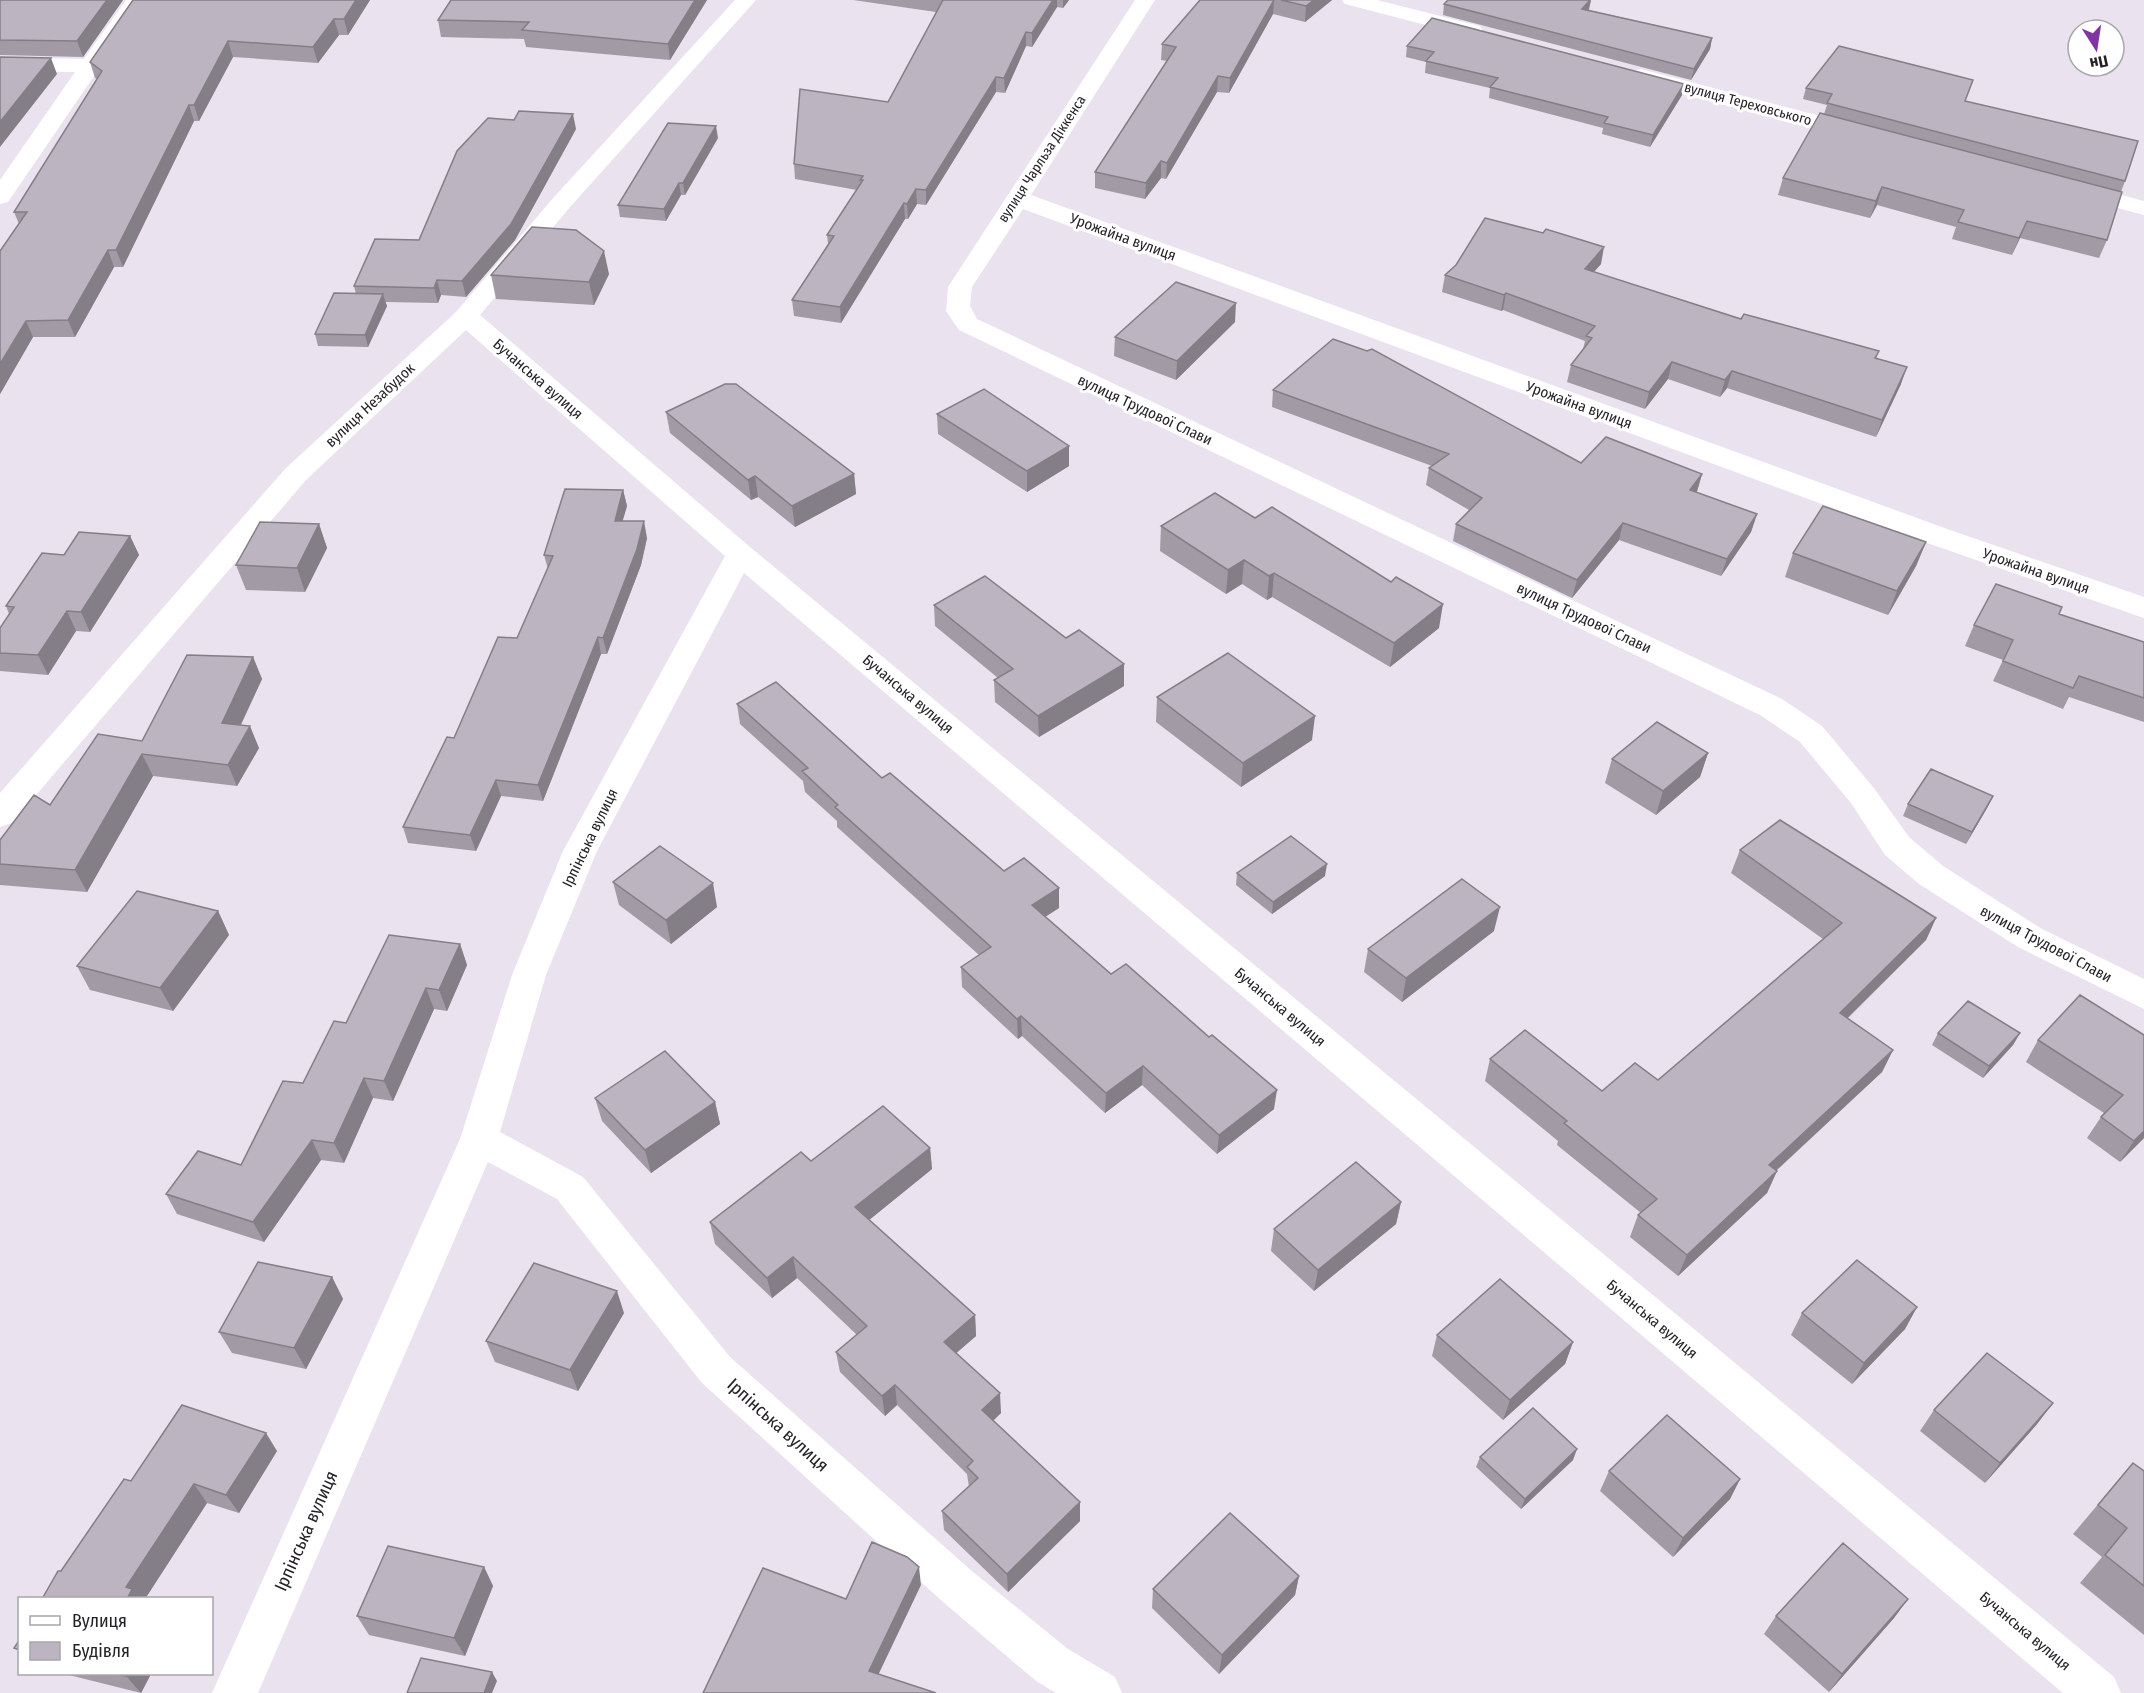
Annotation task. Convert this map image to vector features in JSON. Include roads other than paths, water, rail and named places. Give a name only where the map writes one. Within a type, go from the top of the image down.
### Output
[{"type":"street","points":[[0,197],[136,0]]},
{"type":"street","name":"вулиця Незабудок","points":[[0,815],[296,474],[466,316],[562,202],[746,0]]},
{"type":"street","name":"вулиця Чарльза Діккенса","points":[[965,322],[956,303],[960,287],[1145,0]]},
{"type":"street","points":[[1352,0],[1489,36]]},
{"type":"street","points":[[0,64],[91,66]]},
{"type":"street","name":"вулиця Тереховського","points":[[1626,72],[1876,138]]},
{"type":"street","points":[[2055,185],[2144,208]]},
{"type":"street","name":"Урожайна вулиця","points":[[1016,198],[1906,525],[2144,608]]},
{"type":"street","name":"Бучанська вулиця","points":[[466,316],[740,554],[2098,1693]]},
{"type":"street","name":"вулиця Трудової Слави","points":[[965,322],[974,329],[1772,707],[1811,734],[1862,795],[1897,846],[1931,875],[2030,938],[2144,995]]},
{"type":"street","name":"Ірпінська вулиця","points":[[235,1693],[479,1139],[529,975],[580,851],[740,554]]},
{"type":"street","name":"Ірпінська вулиця","points":[[479,1139],[570,1188],[716,1370],[958,1587],[1052,1665],[1099,1693]]}]
